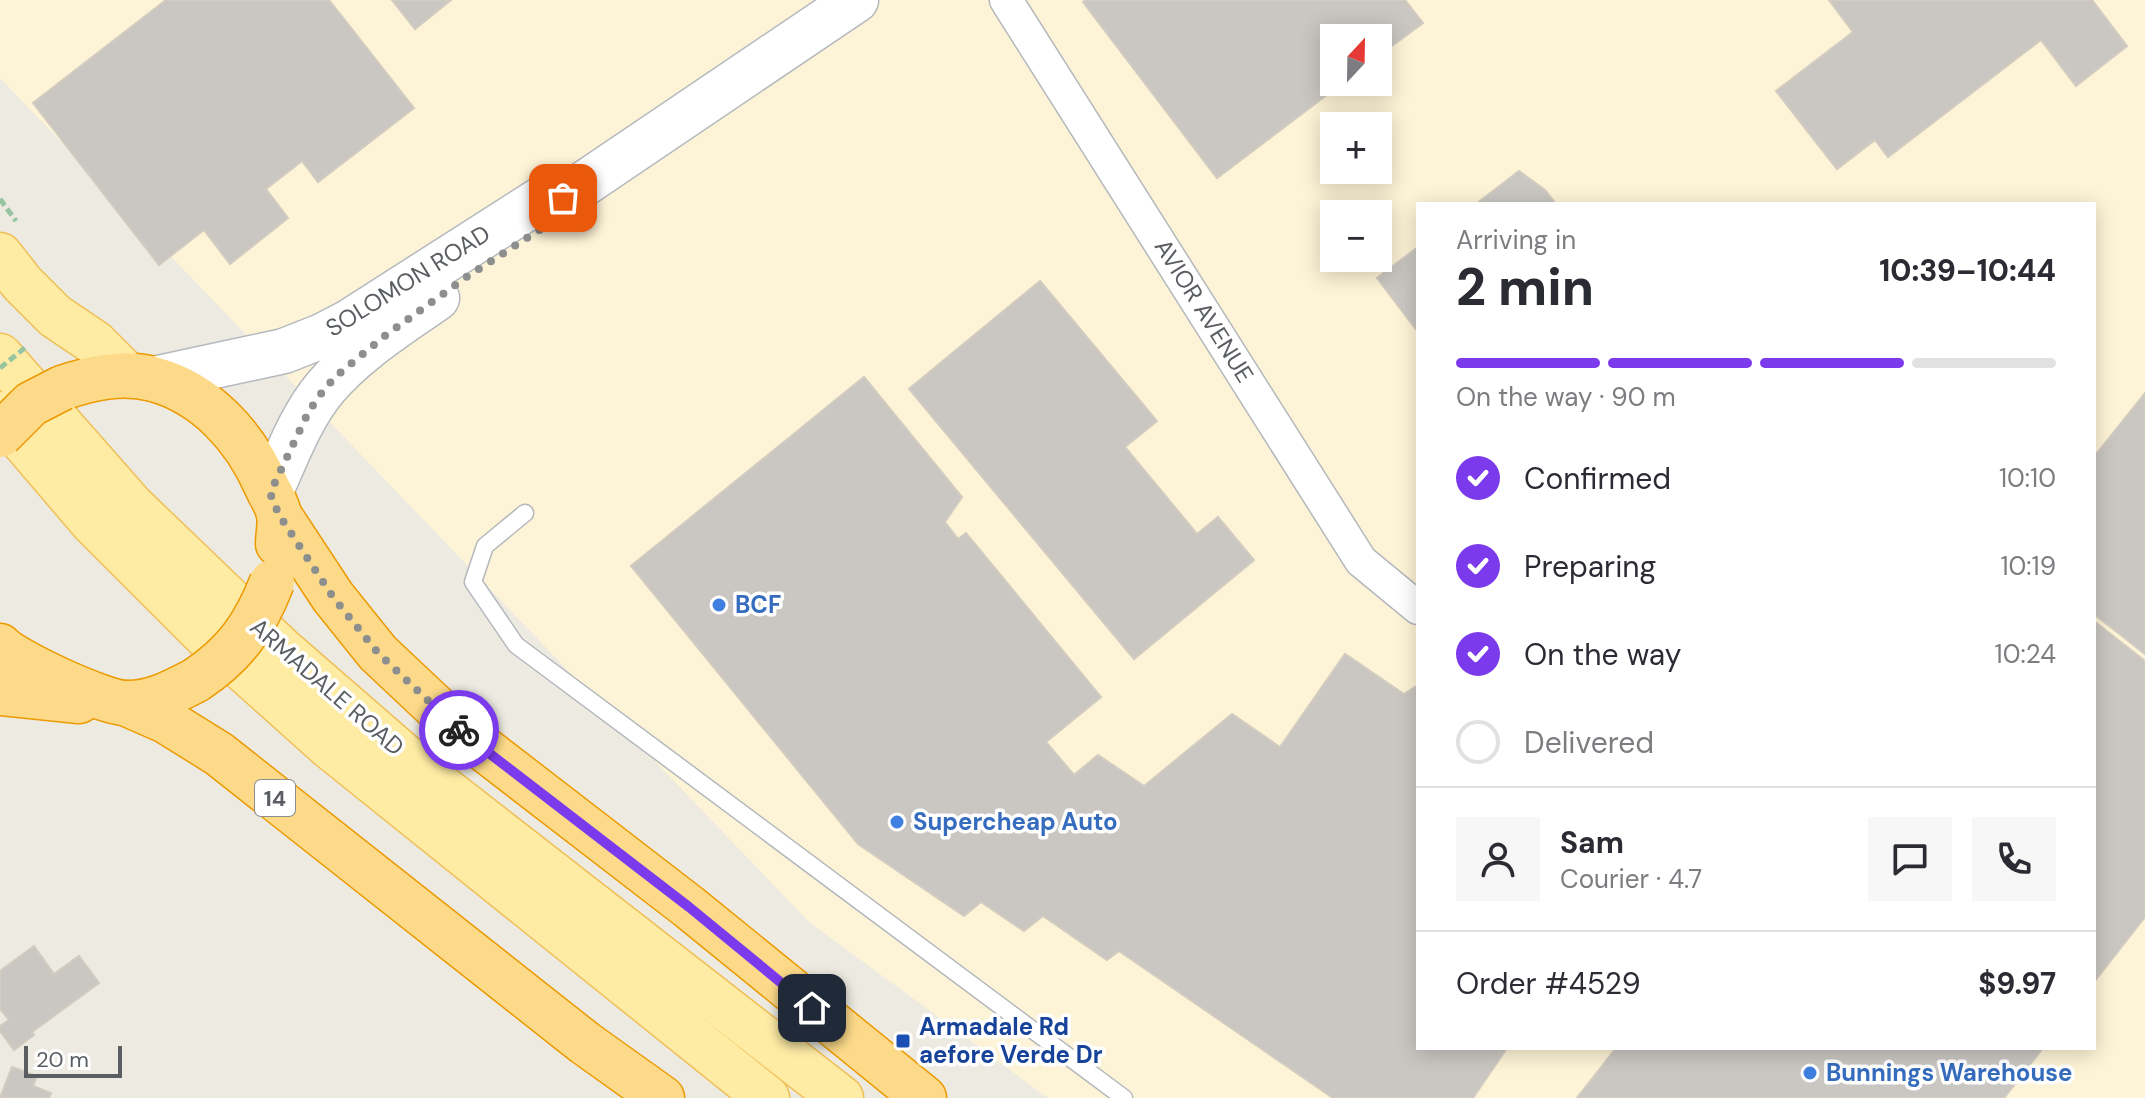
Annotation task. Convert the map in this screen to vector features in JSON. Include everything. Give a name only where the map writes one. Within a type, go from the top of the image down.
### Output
[{"type":"highway","points":[[0,435],[31,404],[62,388],[89,379],[140,377]]},
{"type":"highway","name":"14","points":[[140,377],[195,398],[221,418],[255,459],[275,504],[333,597],[378,653],[462,732],[689,907],[924,1098]]},
{"type":"highway","name":"14","points":[[0,693],[121,702],[158,697],[196,680],[221,664],[240,643],[263,606],[272,582],[277,553],[275,504]]},
{"type":"highway","name":"14","points":[[0,646],[26,664],[166,721],[219,754],[585,1043],[662,1098]]},
{"type":"main road","name":"SOLOMON ROAD","points":[[140,377],[284,351],[349,322],[543,198],[563,198],[856,0]]},
{"type":"main road","name":"SOLOMON ROAD","points":[[275,504],[309,411],[325,388],[386,335],[468,276],[558,218],[563,198]]},
{"type":"main road","points":[[0,255],[22,283],[55,316],[140,377]]},
{"type":"main road","name":"ARMADALE ROAD","points":[[13,351],[132,506],[281,649],[426,775],[841,1098]]},
{"type":"main road","name":"ARMADALE ROAD","points":[[0,414],[93,523],[207,637],[330,747],[767,1098]]},
{"type":"street","name":"AVIOR AVENUE","points":[[1006,0],[1361,561],[1416,606]]},
{"type":"lane","points":[[525,513],[485,546],[473,582],[516,645],[1124,1098]]},
{"type":"path","points":[[0,368],[13,351]]},
{"type":"shaded area","points":[[0,0],[2145,0],[2145,1098],[1048,1098],[808,921],[0,78]]},
{"type":"building","points":[[166,0],[329,0],[414,108],[318,182],[302,161],[266,189],[288,218],[230,264],[204,230],[159,265],[33,103]]},
{"type":"building","points":[[392,0],[451,0],[415,29]]},
{"type":"building","points":[[1405,0],[1423,23],[1392,46],[1392,24],[1320,24],[1320,96],[1325,96],[1217,178],[1083,2]]},
{"type":"building","points":[[1829,0],[2092,0],[2127,46],[2076,86],[2041,40],[1888,157],[1875,140],[1837,169],[1776,91],[1853,32]]},
{"type":"building","points":[[1519,171],[1545,190],[1554,202],[1479,202]]},
{"type":"building","points":[[1416,249],[1416,329],[1377,278],[1385,272],[1392,272],[1392,267]]},
{"type":"building","points":[[1040,281],[1157,421],[1125,447],[1197,534],[1218,517],[1254,560],[1134,659],[909,389]]},
{"type":"building","points":[[864,377],[962,497],[945,522],[958,539],[966,533],[1101,697],[1046,742],[1074,775],[1098,755],[1144,786],[1232,714],[1280,747],[1345,654],[1404,694],[1416,686],[1416,1050],[1506,1050],[1473,1098],[1333,1098],[1119,951],[1107,960],[1043,916],[1024,931],[981,902],[964,916],[858,844],[631,566]]},
{"type":"building","points":[[2145,393],[2145,654],[2096,616],[2097,453]]},
{"type":"building","points":[[2096,623],[2145,661],[2145,917],[2096,979]]},
{"type":"building","points":[[34,946],[54,974],[79,956],[99,983],[32,1032],[34,1035],[14,1050],[0,1031],[0,1026],[9,1020],[0,1009],[0,971]]},
{"type":"building","name":"Bunnings Warehouse","points":[[1614,1050],[2041,1050],[2004,1098],[1577,1098]]},
{"type":"building","points":[[12,1067],[37,1076],[33,1086],[51,1093],[49,1098],[0,1098]]},
{"type":"way so far","points":[[459,730],[378,653],[333,597],[279,515],[270,493],[309,411],[325,388],[386,335],[468,276],[558,218],[563,198]]},
{"type":"place","name":"BCF","points":[[719,605]]},
{"type":"place","name":"Supercheap Auto","points":[[897,822]]},
{"type":"place","name":"Armadale Rd aefore Verde Dr","points":[[903,1041]]},
{"type":"place","name":"Bunnings Warehouse","points":[[1810,1073]]},
{"type":"route","points":[[459,730],[689,907],[812,1008]]}]
